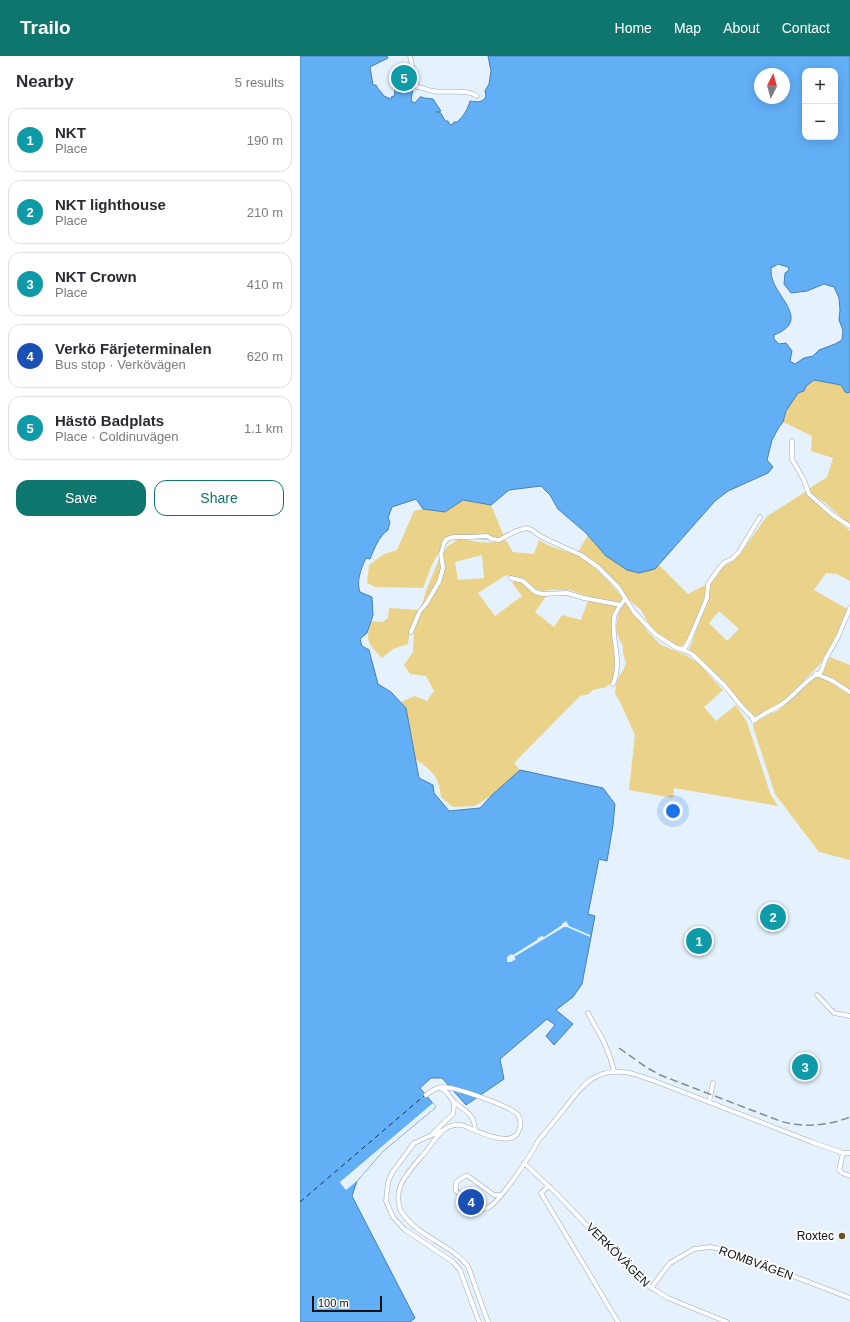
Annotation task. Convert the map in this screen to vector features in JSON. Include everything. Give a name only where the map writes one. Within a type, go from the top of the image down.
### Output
[{"type":"street","points":[[410,56],[418,87],[434,92],[458,92],[474,94],[477,96]]},
{"type":"street","points":[[792,441],[792,459],[804,480],[809,494],[834,516],[850,526]]},
{"type":"street","points":[[684,650],[692,636],[706,598],[708,584],[720,567],[739,552],[760,517]]},
{"type":"street","points":[[411,632],[420,611],[439,582],[443,568],[441,554],[444,543],[447,539],[454,537],[470,538],[487,536],[492,539],[499,540],[523,528],[532,530],[540,536],[581,555],[598,567],[618,587],[634,612],[656,634],[675,648],[692,654],[705,665],[754,721],[767,711],[782,704],[812,676],[821,672],[826,658],[838,638],[850,608]]},
{"type":"street","points":[[511,578],[523,581],[535,592],[542,594],[567,593],[621,605]]},
{"type":"street","points":[[613,684],[617,675],[618,664],[614,618],[617,610],[625,599]]},
{"type":"street","points":[[816,674],[831,680],[850,692]]},
{"type":"street","points":[[817,995],[834,1013],[850,1016]]},
{"type":"street","points":[[588,1012],[608,1053],[614,1071]]},
{"type":"street","points":[[501,1194],[494,1195],[468,1176],[465,1176],[456,1182],[456,1191],[478,1207],[483,1209],[490,1207],[501,1194],[524,1163],[538,1141],[582,1086],[589,1080],[601,1074],[614,1071],[630,1073],[843,1153],[850,1154]]},
{"type":"street","points":[[709,1102],[713,1083]]},
{"type":"street","points":[[426,1095],[438,1088],[449,1087],[509,1109],[518,1115],[520,1121],[518,1133],[514,1138],[507,1140],[456,1124],[450,1125],[443,1130],[414,1143],[392,1173],[388,1182],[386,1201],[393,1218],[404,1228],[453,1262],[460,1270],[479,1322]]},
{"type":"street","points":[[438,1088],[443,1089],[470,1115],[473,1120],[475,1130]]},
{"type":"street","points":[[431,1136],[453,1114],[453,1100]]},
{"type":"street","points":[[443,1130],[403,1180],[399,1188],[400,1206],[403,1214],[416,1227],[462,1258],[468,1266],[488,1322]]},
{"type":"street","points":[[843,1153],[839,1170],[850,1176]]},
{"type":"street","name":"VERKÖVÄGEN","points":[[524,1163],[549,1186],[637,1277],[651,1288],[668,1298],[727,1322]]},
{"type":"street","points":[[549,1186],[542,1193],[618,1322]]},
{"type":"street","name":"ROMBVÄGEN","points":[[651,1288],[670,1263],[694,1249],[710,1247],[721,1249],[758,1262],[850,1298]]},
{"type":"shaded area","points":[[815,380],[841,385],[848,393],[850,392],[850,525],[824,502],[807,490],[827,477],[833,458],[811,451],[812,436],[783,422],[786,411],[798,393],[804,391],[806,386]]},
{"type":"shaded area","points":[[805,492],[850,531],[850,581],[837,574],[826,573],[814,590],[849,610],[822,662],[786,699],[777,706],[749,719],[731,690],[716,674],[689,652],[689,650],[708,599],[711,583],[723,567],[733,561],[741,553],[766,517]],"holes":[[[719,611],[739,629],[727,641],[709,623]]]},
{"type":"shaded area","points":[[463,500],[491,505],[504,536],[493,540],[487,540],[457,536],[444,547],[435,559],[423,588],[375,587],[367,583],[369,565],[384,554],[397,550],[414,511],[423,509],[445,512]]},
{"type":"shaded area","points":[[588,535],[606,556],[655,569],[659,565],[688,594],[707,584],[703,600],[691,632],[680,648],[661,639],[653,631],[641,610],[627,598],[618,585],[584,555],[578,552]]},
{"type":"shaded area","points":[[459,539],[489,543],[505,539],[513,552],[534,554],[539,540],[553,547],[576,555],[588,562],[608,581],[623,599],[620,603],[589,597],[570,590],[543,591],[535,589],[525,580],[506,575],[478,593],[495,616],[522,596],[512,583],[516,580],[521,581],[533,593],[548,594],[535,612],[554,627],[562,615],[581,620],[588,600],[618,606],[613,617],[616,664],[612,682],[606,687],[593,690],[589,694],[580,696],[514,763],[520,770],[492,795],[475,806],[453,807],[441,797],[434,775],[415,759],[406,708],[401,702],[415,696],[427,701],[434,691],[426,676],[410,674],[404,665],[413,652],[414,631],[427,588],[440,557],[448,546]],"holes":[[[482,555],[484,578],[458,580],[455,562]]]},
{"type":"shaded area","points":[[625,602],[637,614],[647,631],[661,645],[684,654],[698,663],[723,690],[704,707],[716,721],[736,705],[747,722],[770,793],[778,806],[674,788],[673,798],[629,790],[635,735],[615,694],[619,676],[626,663],[623,653],[623,646],[616,629],[619,612]]},
{"type":"shaded area","points":[[389,608],[418,610],[410,630],[408,644],[393,649],[382,658],[369,642],[368,633],[371,621],[383,622],[388,618]]},
{"type":"shaded area","points":[[830,657],[850,665],[850,860],[819,852],[775,794],[753,727],[754,722],[779,710],[798,689],[825,665]]},
{"type":"water","points":[[300,56],[387,56],[388,58],[370,67],[373,85],[376,85],[384,96],[391,99],[392,96],[394,97],[394,87],[397,85],[398,81],[411,84],[413,88],[411,101],[415,103],[420,97],[433,99],[441,111],[436,112],[441,113],[445,121],[448,121],[449,124],[452,125],[463,115],[470,101],[477,102],[485,98],[485,91],[489,84],[491,71],[488,56],[850,56],[850,392],[845,392],[841,385],[814,380],[806,386],[804,391],[798,393],[786,411],[783,422],[772,440],[767,460],[773,467],[768,473],[728,491],[715,501],[655,569],[639,573],[627,570],[606,556],[586,533],[558,509],[550,495],[541,486],[509,490],[491,505],[463,500],[445,512],[423,509],[416,499],[392,507],[388,518],[390,522],[388,530],[379,539],[370,559],[366,558],[364,562],[360,575],[359,588],[360,592],[372,597],[373,615],[367,633],[360,639],[362,646],[369,650],[378,684],[391,692],[406,708],[419,778],[433,785],[434,793],[449,811],[480,808],[520,770],[603,788],[615,804],[607,861],[599,859],[588,914],[595,916],[582,984],[573,997],[556,1010],[573,1024],[554,1045],[546,1036],[555,1025],[547,1019],[500,1059],[504,1079],[466,1105],[442,1078],[431,1078],[420,1088],[436,1107],[383,1151],[357,1181],[352,1196],[415,1318],[410,1322],[300,1322]],"holes":[[[778,264],[788,267],[789,270],[785,273],[784,284],[791,293],[807,291],[824,284],[834,287],[839,298],[839,320],[843,330],[842,340],[819,350],[813,356],[804,358],[795,364],[790,361],[792,351],[786,343],[779,344],[774,339],[774,335],[785,329],[790,323],[791,316],[789,309],[775,286],[772,277],[771,268]]]},
{"type":"pier","points":[[566,921],[569,926],[590,935],[590,937],[564,927],[514,957],[516,959],[511,962],[507,962],[507,957],[511,954],[513,955],[538,938],[542,936],[544,937]]},
{"type":"pier","points":[[433,1103],[436,1107],[383,1151],[357,1181],[346,1190],[340,1182]]},
{"type":"ferry route","points":[[300,1202],[425,1095]]},
{"type":"railway","points":[[619,1048],[660,1075],[780,1121],[798,1125],[815,1125],[850,1117]]},
{"type":"place","name":"Hästö Badplats","points":[[404,78]]},
{"type":"place","name":"NKT lighthouse","points":[[773,917]]},
{"type":"place","name":"NKT","points":[[699,941]]},
{"type":"place","name":"NKT Crown","points":[[805,1067]]},
{"type":"place","name":"Verkö Färjeterminalen","points":[[471,1202]]},
{"type":"place","name":"Roxtec","points":[[842,1236]]}]
